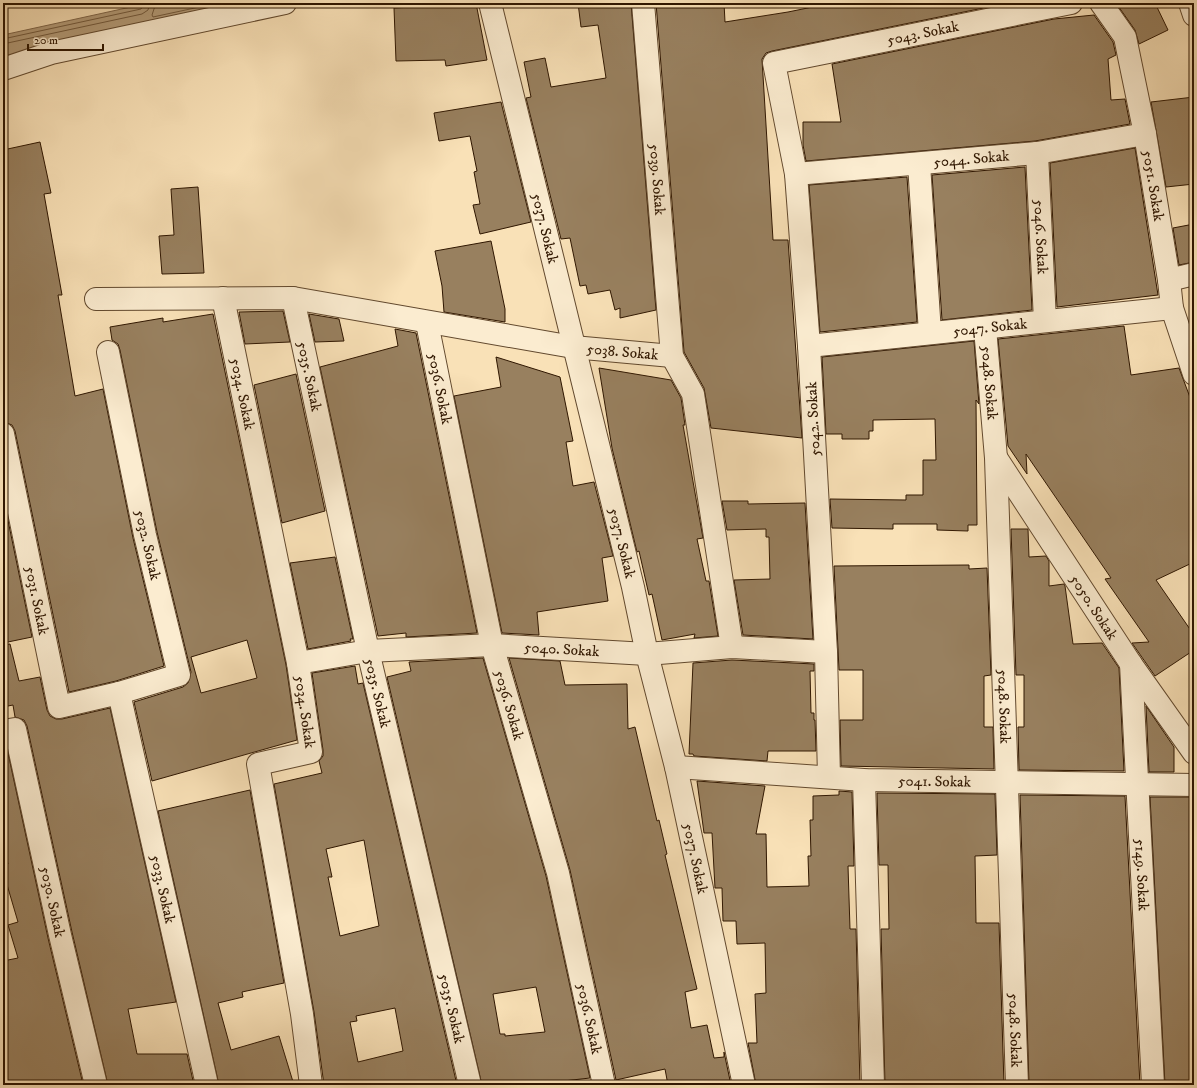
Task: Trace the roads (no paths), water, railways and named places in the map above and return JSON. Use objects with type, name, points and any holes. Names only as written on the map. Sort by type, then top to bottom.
[{"type":"street","points":[[3,70],[51,53],[285,3]]},
{"type":"street","name":"5037. Sokak","points":[[490,3],[633,587],[647,654],[676,767],[744,1085]]},
{"type":"street","name":"5039. Sokak","points":[[643,3],[672,356]]},
{"type":"street","name":"5043. Sokak","points":[[774,63],[1071,3]]},
{"type":"street","name":"5051. Sokak","points":[[1101,3],[1126,37],[1145,134],[1169,280],[1172,308],[1194,374]]},
{"type":"street","points":[[1190,3],[1194,15]]},
{"type":"street","name":"5042. Sokak","points":[[774,63],[796,174],[809,346],[826,652],[829,777]]},
{"type":"street","name":"5044. Sokak","points":[[796,174],[1037,154],[1145,134]]},
{"type":"street","name":"5046. Sokak","points":[[1037,154],[1045,321]]},
{"type":"street","points":[[919,164],[930,333]]},
{"type":"street","points":[[1169,280],[1194,274]]},
{"type":"street","name":"5034. Sokak","points":[[223,298],[298,663],[311,752],[258,764],[302,1014],[311,1085]]},
{"type":"street","name":"5038. Sokak","points":[[96,299],[293,298],[428,323],[573,347],[672,356]]},
{"type":"street","name":"5035. Sokak","points":[[293,298],[368,651],[470,1085]]},
{"type":"street","name":"5047. Sokak","points":[[809,346],[1172,308]]},
{"type":"street","name":"5036. Sokak","points":[[428,323],[492,645],[558,873],[604,1085]]},
{"type":"street","name":"5048. Sokak","points":[[985,328],[996,458],[1018,1085]]},
{"type":"street","name":"5032. Sokak","points":[[108,352],[145,535],[179,675],[119,693]]},
{"type":"street","points":[[672,356],[693,394],[732,647]]},
{"type":"street","name":"5031. Sokak","points":[[3,434],[59,707],[119,693]]},
{"type":"street","name":"5050. Sokak","points":[[996,458],[1131,664],[1194,753]]},
{"type":"street","name":"5040. Sokak","points":[[298,663],[368,651],[492,645],[647,654],[732,647],[826,652]]},
{"type":"street","name":"5149. Sokak","points":[[1131,664],[1153,1085]]},
{"type":"street","name":"5033. Sokak","points":[[119,693],[207,1085]]},
{"type":"street","name":"5030. Sokak","points":[[3,731],[15,729],[60,936],[96,1085]]},
{"type":"street","name":"5041. Sokak","points":[[676,767],[864,780],[1194,786]]},
{"type":"street","points":[[864,780],[873,1085]]},
{"type":"water","points":[[149,3],[286,3],[3,67],[3,35]]}]
